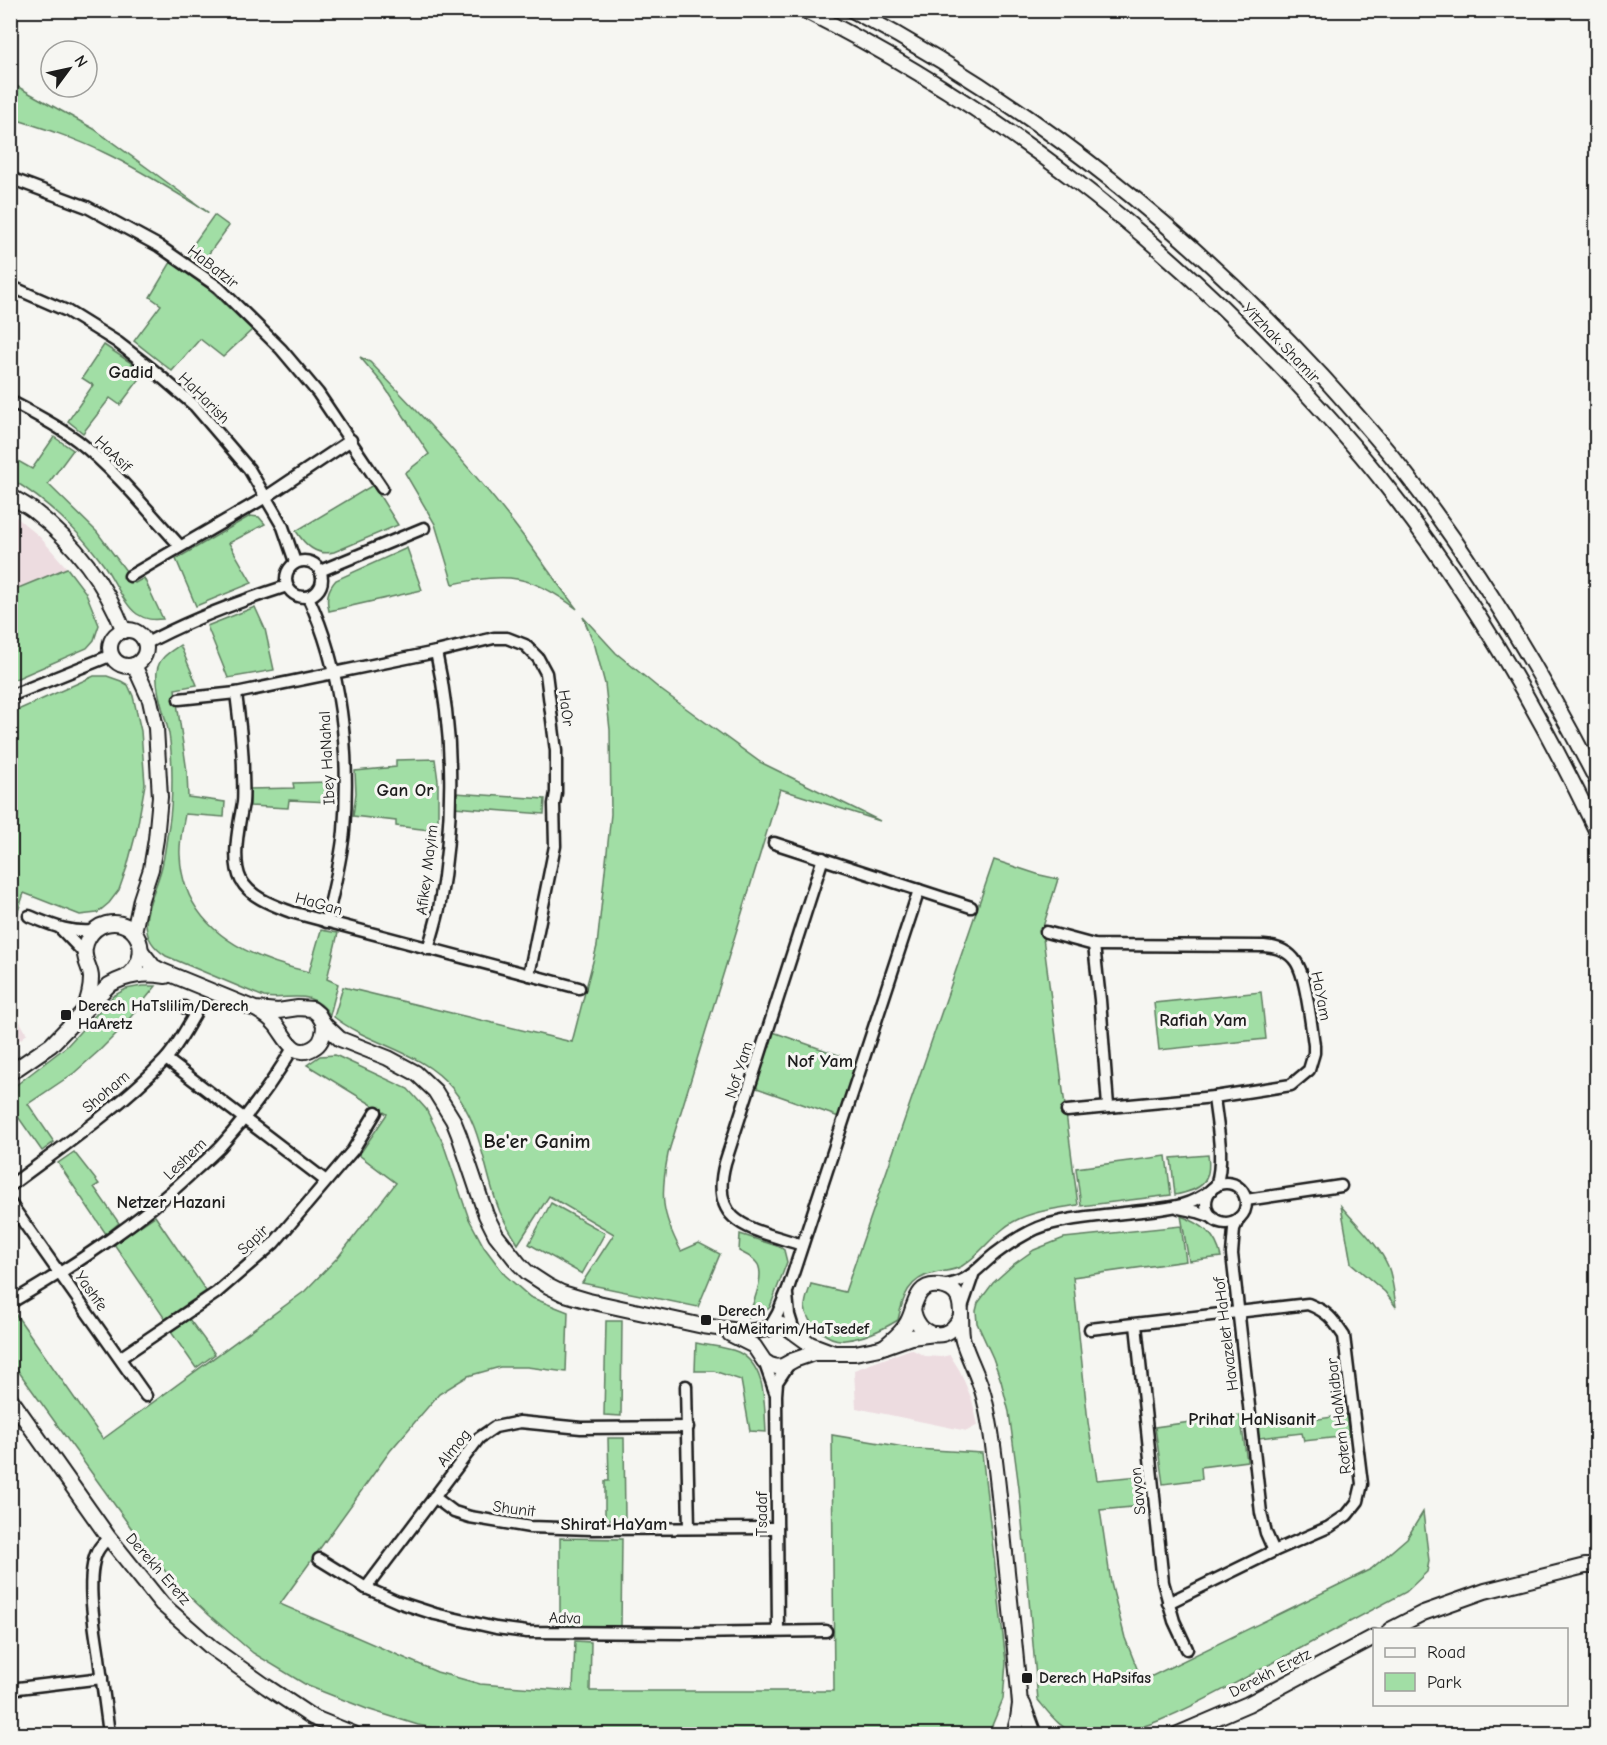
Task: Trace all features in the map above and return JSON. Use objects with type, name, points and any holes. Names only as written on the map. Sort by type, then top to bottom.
[{"type":"main road","name":"Yitzhak Shamir","points":[[804,10],[890,57],[972,107],[1035,150],[1148,238],[1266,349],[1333,422],[1387,487],[1442,562],[1516,678],[1596,830]]},
{"type":"main road","name":"Yitzhak Shamir","points":[[852,10],[984,88],[1119,185],[1230,282],[1282,333],[1350,407],[1405,473],[1460,549],[1526,651],[1596,779]]},
{"type":"main road","points":[[10,496],[32,510],[82,556],[117,613],[124,631]]},
{"type":"main road","points":[[124,631],[136,632],[145,644],[143,658],[134,665],[120,664],[110,649],[113,639],[124,631]]},
{"type":"main road","points":[[134,665],[150,700],[154,718],[160,797],[153,859],[134,932]]},
{"type":"main road","points":[[118,924],[141,899]]},
{"type":"main road","points":[[84,1012],[91,977],[84,953],[88,938],[93,931],[109,923],[126,926],[134,932],[142,952],[137,967],[122,979],[102,978],[89,967]]},
{"type":"main road","points":[[142,952],[153,966],[255,1009],[275,1024],[293,1048],[301,1050],[328,1044],[349,1043]]},
{"type":"main road","points":[[10,1073],[51,1045],[110,985],[140,974],[177,977]]},
{"type":"main road","points":[[255,1009],[278,1011],[305,1007],[312,1009],[331,1032],[349,1043],[416,1073],[435,1091],[447,1110],[459,1135],[490,1225],[503,1246],[528,1273],[548,1286],[576,1297],[711,1328],[747,1332],[782,1325],[810,1344],[834,1353]]},
{"type":"main road","points":[[282,1034],[282,1023],[285,1016],[298,1008]]},
{"type":"main road","points":[[314,1047],[319,1043],[323,1034],[324,1024]]},
{"type":"main road","points":[[885,1346],[901,1333],[919,1294],[925,1289],[941,1286],[954,1292],[959,1298],[962,1312],[960,1330],[983,1395],[994,1452],[1020,1704],[1014,1734]]},
{"type":"main road","points":[[913,1308],[918,1325],[927,1332],[937,1334],[957,1345],[974,1369]]},
{"type":"main road","points":[[711,1328],[746,1342],[770,1365],[777,1367],[814,1353],[855,1353],[919,1335],[949,1332],[956,1326],[962,1312]]},
{"type":"main road","points":[[761,1356],[758,1341],[768,1328]]},
{"type":"main road","points":[[791,1362],[799,1349],[794,1333]]},
{"type":"main road","name":"Derekh Eretz","points":[[10,1398],[109,1538],[162,1604],[212,1648],[267,1688],[312,1717],[354,1734]]},
{"type":"main road","points":[[1392,1628],[1423,1613],[1485,1591],[1585,1566],[1596,1566]]},
{"type":"main road","name":"Derekh Eretz","points":[[1178,1734],[1248,1704],[1373,1638]]},
{"type":"main road","points":[[1018,1691],[1034,1734]]},
{"type":"street","name":"HaBatzir","points":[[10,178],[87,207],[159,246],[218,287],[282,349],[318,393],[382,488]]},
{"type":"street","name":"HaHarish","points":[[10,286],[67,311],[117,342],[203,415],[249,469],[283,526],[295,562]]},
{"type":"street","name":"HaAsif","points":[[10,401],[78,442],[105,466],[180,546]]},
{"type":"street","points":[[130,576],[266,497],[351,440]]},
{"type":"street","points":[[320,571],[424,528]]},
{"type":"street","points":[[307,560],[317,566],[320,571],[322,581],[313,595],[298,596],[293,594],[287,586],[285,575],[295,562],[307,560]]},
{"type":"street","points":[[145,644],[181,625],[254,596],[287,586]]},
{"type":"street","name":"Ibey HaNahal","points":[[308,597],[320,621],[334,673],[342,722],[346,775],[344,833],[326,922]]},
{"type":"street","name":"HaOr","points":[[334,673],[494,638],[507,638],[525,645],[538,658],[546,674],[556,752],[555,846],[529,975]]},
{"type":"street","name":"Afikey Mayim","points":[[428,949],[439,910],[450,798],[447,707],[436,652]]},
{"type":"street","points":[[10,696],[112,655]]},
{"type":"street","points":[[179,699],[236,693],[334,673]]},
{"type":"street","name":"HaGan","points":[[236,693],[243,768],[243,802],[239,814],[236,858],[241,880],[252,892],[265,902],[291,912],[579,988]]},
{"type":"street","points":[[774,843],[971,907]]},
{"type":"street","name":"Nof Yam","points":[[802,1245],[740,1224],[725,1207],[720,1187],[725,1163],[823,858]]},
{"type":"street","points":[[768,1328],[788,1289],[918,890]]},
{"type":"street","points":[[29,916],[61,929],[78,932],[93,931]]},
{"type":"street","points":[[61,929],[84,953]]},
{"type":"street","name":"HaYam","points":[[1046,932],[1094,945],[1274,947],[1290,954],[1304,975],[1313,1035],[1314,1053],[1309,1070],[1291,1085],[1214,1097],[1068,1111]]},
{"type":"street","points":[[1094,945],[1108,1106]]},
{"type":"street","name":"Shoham","points":[[10,1186],[106,1112],[166,1059],[195,1014],[184,1006]]},
{"type":"street","name":"Leshem","points":[[10,1303],[60,1274],[133,1224],[173,1192],[219,1148],[244,1118],[293,1048]]},
{"type":"street","points":[[166,1059],[326,1181]]},
{"type":"street","points":[[1214,1097],[1220,1160],[1219,1174],[1208,1196],[1207,1208],[1215,1219]]},
{"type":"street","name":"Sapir","points":[[120,1358],[216,1293],[274,1243],[352,1150],[376,1112]]},
{"type":"street","points":[[941,1286],[954,1284],[974,1275],[995,1254],[1020,1236],[1045,1225],[1176,1208],[1192,1210],[1228,1222],[1239,1218],[1245,1209],[1246,1200],[1243,1192],[1227,1175],[1220,1160]]},
{"type":"street","points":[[1176,1208],[1201,1198],[1222,1183],[1234,1185]]},
{"type":"street","points":[[1246,1200],[1341,1186]]},
{"type":"street","name":"Yashfe","points":[[10,1203],[146,1396]]},
{"type":"street","name":"Havazelet HaHof","points":[[1232,1254],[1234,1229],[1239,1218]]},
{"type":"street","name":"Havazelet HaHof","points":[[1215,1219],[1226,1236],[1232,1254],[1261,1513],[1274,1551]]},
{"type":"street","points":[[962,1312],[974,1275]]},
{"type":"street","points":[[788,1289],[787,1306],[794,1333]]},
{"type":"street","name":"Rotem HaMidbar","points":[[1168,1603],[1329,1527],[1347,1515],[1358,1501],[1362,1484],[1344,1336],[1323,1310],[1308,1304],[1239,1311]]},
{"type":"street","points":[[1090,1329],[1239,1311]]},
{"type":"street","name":"Savyon","points":[[1136,1325],[1162,1582],[1174,1621],[1187,1649]]},
{"type":"street","name":"Tsadaf","points":[[761,1356],[776,1395]]},
{"type":"street","name":"Tsadaf","points":[[778,1631],[776,1395],[777,1382],[791,1362]]},
{"type":"street","points":[[686,1386],[689,1528]]},
{"type":"street","name":"Almog","points":[[366,1588],[479,1438],[495,1427],[520,1422],[581,1428],[688,1427]]},
{"type":"street","name":"Shunit","points":[[434,1497],[454,1512],[470,1517],[530,1527],[777,1528]]},
{"type":"street","points":[[109,1538],[96,1553],[93,1615],[110,1734]]},
{"type":"street","name":"Adva","points":[[319,1560],[366,1588],[398,1602],[435,1614],[496,1628],[527,1632],[826,1631]]},
{"type":"street","points":[[10,1689],[102,1678]]},
{"type":"shaded area","points":[[10,512],[39,536],[67,568],[11,591]]},
{"type":"shaded area","points":[[10,932],[16,935],[12,1008],[27,1034],[11,1047]]},
{"type":"shaded area","points":[[911,1349],[925,1356],[950,1355],[960,1371],[972,1400],[978,1425],[967,1431],[856,1408],[854,1370]]},
{"type":"green space","points":[[11,83],[94,129],[209,213],[105,153],[71,138],[11,118]]},
{"type":"green space","points":[[214,215],[229,226],[202,263],[187,253]]},
{"type":"green space","points":[[171,262],[206,286],[252,330],[223,357],[200,339],[172,371],[134,341],[161,305],[150,297]]},
{"type":"green space","points":[[104,345],[145,372],[120,405],[110,398],[83,433],[68,421],[93,385],[82,378]]},
{"type":"green space","points":[[360,357],[370,362],[425,419],[495,499],[577,609],[546,589],[518,579],[489,578],[453,584],[435,524],[405,473],[429,454],[382,383]]},
{"type":"green space","points":[[54,437],[73,450],[48,484],[97,532],[135,583],[144,578],[163,619],[147,618],[132,610],[103,564],[83,540],[49,506],[11,479],[11,457],[32,469]]},
{"type":"green space","points":[[373,485],[398,525],[328,553],[316,551],[303,541],[296,531]]},
{"type":"green space","points":[[250,516],[259,517],[265,524],[229,543],[252,583],[196,606],[176,559]]},
{"type":"green space","points":[[407,548],[422,590],[329,611],[328,595],[336,580]]},
{"type":"green space","points":[[67,568],[86,593],[99,625],[94,640],[87,648],[11,681],[11,591]]},
{"type":"green space","points":[[255,607],[265,629],[274,670],[228,678],[207,626]]},
{"type":"green space","points":[[583,617],[616,653],[661,690],[760,762],[880,821],[780,789],[665,1169],[663,1193],[666,1215],[681,1251],[699,1243],[720,1254],[698,1307],[582,1283],[614,1234],[549,1196],[518,1244],[500,1212],[470,1118],[452,1088],[426,1065],[348,1027],[334,1017],[343,987],[572,1042],[597,946],[611,814],[610,730],[605,684],[595,646]]},
{"type":"green space","points":[[180,645],[197,685],[175,689],[187,772],[188,797],[225,802],[224,817],[185,814],[180,855],[184,880],[193,902],[222,936],[241,948],[285,966],[309,972],[321,930],[338,933],[327,979],[338,984],[330,1015],[323,1006],[308,998],[264,997],[166,956],[155,947],[149,937],[146,927],[147,916],[164,859],[172,792],[170,744],[159,694],[157,671],[163,658]]},
{"type":"green space","points":[[94,676],[107,676],[128,685],[133,696],[141,731],[145,784],[127,867],[119,890],[97,913],[80,915],[24,893],[11,933],[11,713]]},
{"type":"green space","points":[[435,759],[438,781],[438,831],[396,826],[396,821],[353,816],[356,793],[355,771],[396,767],[396,760]]},
{"type":"green space","points":[[329,782],[329,802],[289,800],[288,808],[250,806],[250,789],[294,788],[293,783]]},
{"type":"green space","points":[[455,793],[545,799],[544,814],[454,807]]},
{"type":"green space","points":[[994,860],[1058,879],[1042,930],[1078,1205],[1039,1212],[1011,1223],[962,1266],[926,1276],[913,1284],[905,1296],[898,1320],[859,1337],[845,1340],[832,1338],[819,1331],[809,1320],[805,1307],[806,1298],[811,1284],[845,1292]]},
{"type":"green space","points":[[156,986],[120,1030],[74,1073],[28,1104],[54,1142],[42,1151],[14,1111],[11,1113],[11,1089],[67,1046],[113,996],[126,989]]},
{"type":"green space","points":[[1261,992],[1266,1039],[1159,1050],[1154,1003]]},
{"type":"green space","points":[[773,1032],[858,1062],[839,1117],[754,1087]]},
{"type":"green space","points":[[335,1055],[408,1089],[426,1109],[443,1143],[469,1219],[484,1247],[505,1275],[530,1297],[568,1312],[566,1372],[527,1367],[500,1367],[468,1376],[439,1394],[390,1451],[280,1604],[437,1672],[480,1684],[573,1691],[575,1641],[591,1642],[590,1691],[834,1691],[832,1435],[916,1449],[982,1453],[1006,1662],[1003,1699],[991,1728],[984,1734],[465,1734],[418,1725],[367,1709],[308,1686],[253,1653],[173,1581],[132,1529],[11,1361],[10,1306],[103,1439],[305,1291],[339,1256],[396,1183],[359,1155],[387,1114],[307,1065],[320,1056]]},
{"type":"green space","points":[[74,1152],[99,1184],[94,1187],[119,1223],[106,1234],[58,1163]]},
{"type":"green space","points":[[1208,1155],[1208,1172],[1203,1184],[1192,1191],[1175,1195],[1171,1158]]},
{"type":"green space","points":[[1166,1156],[1171,1195],[1081,1206],[1076,1168]]},
{"type":"green space","points":[[551,1203],[605,1233],[582,1274],[529,1244]]},
{"type":"green space","points":[[1341,1206],[1384,1258],[1391,1276],[1396,1307],[1385,1292],[1351,1263]]},
{"type":"green space","points":[[155,1216],[206,1291],[165,1319],[114,1244]]},
{"type":"green space","points":[[1181,1216],[1212,1236],[1221,1257],[1189,1261]]},
{"type":"green space","points":[[1181,1226],[1186,1261],[1073,1277],[1088,1422],[1097,1480],[1140,1476],[1143,1506],[1100,1510],[1111,1583],[1125,1638],[1142,1681],[1371,1569],[1407,1538],[1423,1512],[1429,1561],[1427,1572],[1406,1592],[1177,1713],[1127,1731],[1102,1735],[1080,1734],[1061,1725],[1038,1700],[1019,1488],[1009,1412],[993,1358],[977,1323],[976,1311],[978,1303],[993,1283],[1034,1250],[1064,1238]]},
{"type":"green space","points":[[740,1234],[780,1247],[784,1250],[787,1262],[770,1307],[756,1317],[748,1318],[758,1289],[759,1267],[756,1262],[739,1251]]},
{"type":"green space","points":[[189,1319],[215,1354],[196,1368],[171,1332]]},
{"type":"green space","points":[[606,1321],[622,1321],[621,1416],[604,1415]]},
{"type":"green space","points":[[696,1343],[738,1352],[754,1366],[764,1398],[766,1432],[750,1431],[741,1380],[714,1371],[695,1371]]},
{"type":"green space","points":[[1304,1413],[1305,1421],[1346,1415],[1349,1436],[1304,1441],[1302,1433],[1259,1438],[1256,1419]]},
{"type":"green space","points":[[1240,1415],[1247,1461],[1201,1467],[1202,1479],[1163,1484],[1155,1427]]},
{"type":"green space","points":[[608,1438],[624,1438],[625,1519],[605,1519],[605,1481],[609,1481]]},
{"type":"green space","points":[[560,1538],[622,1539],[621,1628],[560,1627]]},
{"type":"place","name":"Derech HaTslilim/Derech HaAretz","points":[[66,1015]]},
{"type":"place","name":"Derech HaMeitarim/HaTsedef","points":[[706,1320]]},
{"type":"place","name":"Derech HaPsifas","points":[[1027,1678]]},
{"type":"district","name":"Gadid","points":[[131,372]]},
{"type":"district","name":"Gan Or","points":[[405,790]]},
{"type":"district","name":"Rafiah Yam","points":[[1203,1020]]},
{"type":"district","name":"Nof Yam","points":[[820,1061]]},
{"type":"district","name":"Be'er Ganim","points":[[537,1141]]},
{"type":"district","name":"Netzer Hazani","points":[[171,1202]]},
{"type":"district","name":"Prihat HaNisanit","points":[[1252,1419]]},
{"type":"district","name":"Shirat HaYam","points":[[614,1524]]}]
